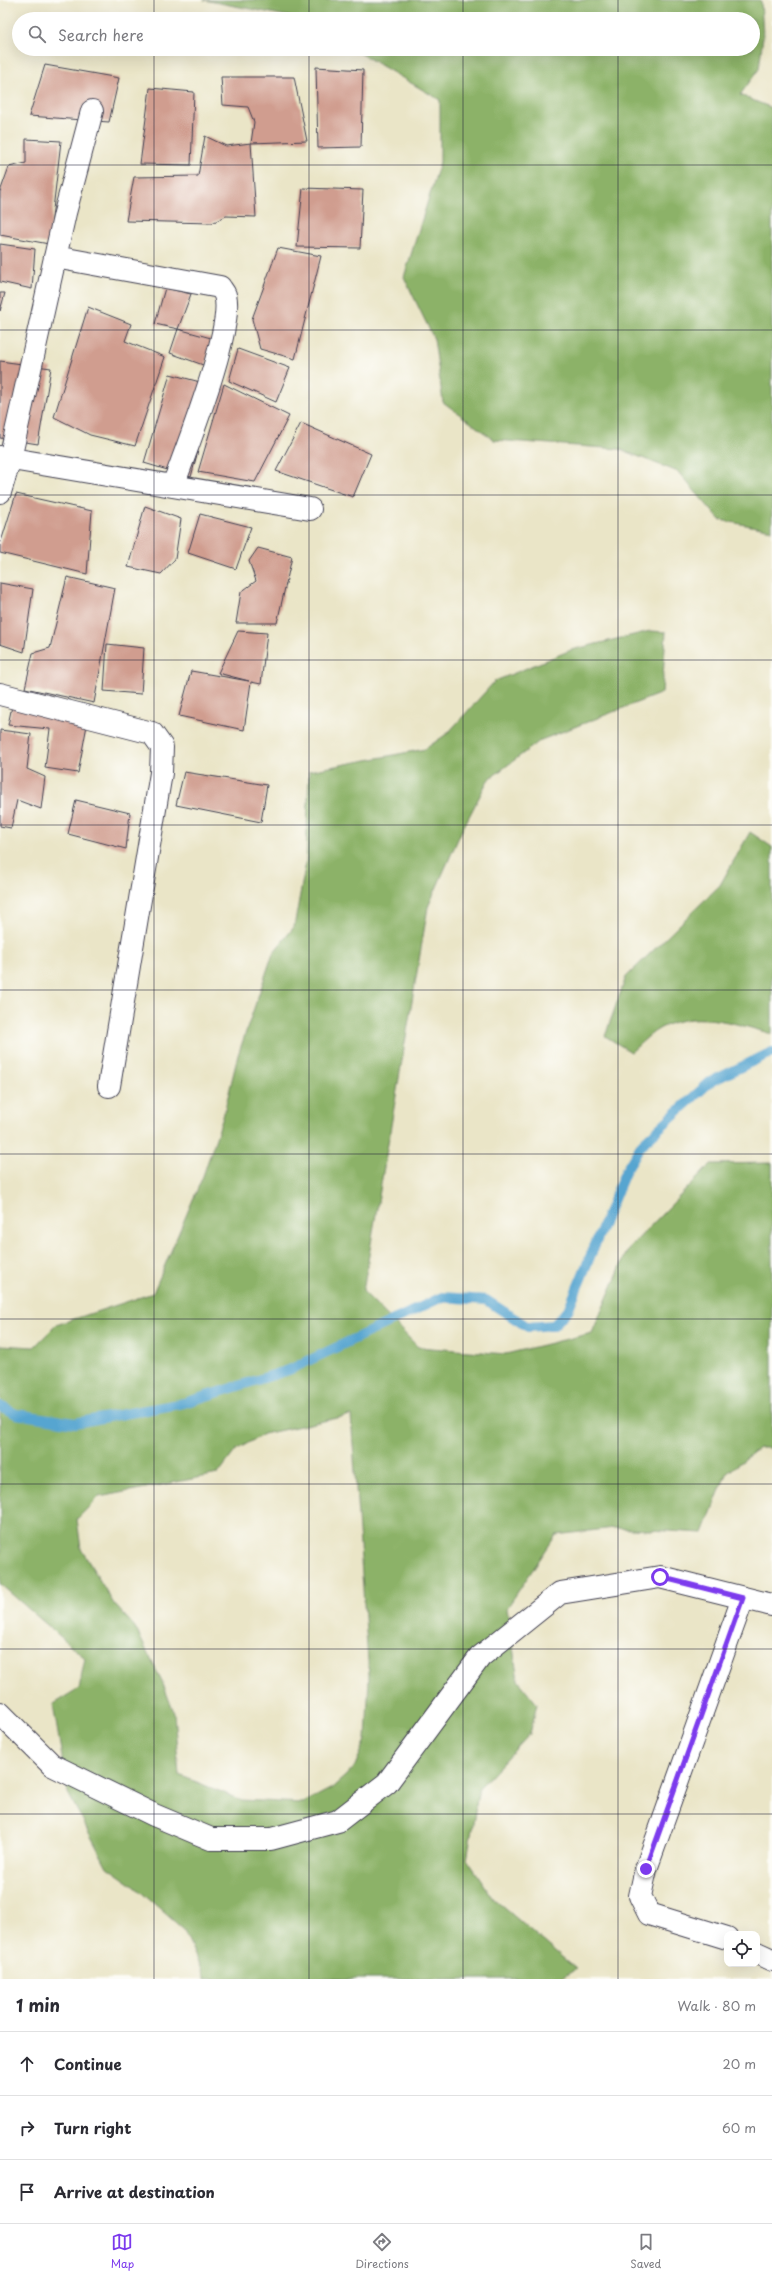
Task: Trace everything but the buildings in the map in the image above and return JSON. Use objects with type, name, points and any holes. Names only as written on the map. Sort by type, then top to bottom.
[{"type":"street","points":[[0,492],[5,458],[92,111]]},
{"type":"street","points":[[55,257],[220,287],[224,294],[225,317],[215,363],[174,486]]},
{"type":"street","points":[[5,458],[310,509]]},
{"type":"street","points":[[0,694],[152,733],[162,747],[161,773],[109,1086]]},
{"type":"street","points":[[0,1713],[52,1765],[154,1815],[211,1839],[271,1839],[338,1821],[387,1783],[480,1656],[560,1593],[660,1577],[772,1606]]},
{"type":"street","points":[[724,1937],[649,1914],[640,1896],[646,1869],[743,1598]]},
{"type":"street","points":[[760,1954],[772,1960]]},
{"type":"green space","points":[[204,0],[761,0],[763,36],[759,69],[740,95],[772,108],[772,530],[720,520],[678,472],[619,449],[494,440],[443,402],[434,339],[404,277],[440,162],[440,100],[365,56],[760,56],[760,12],[266,12]]},
{"type":"green space","points":[[650,631],[666,632],[662,693],[541,740],[488,780],[461,832],[428,907],[363,1291],[418,1347],[506,1354],[592,1333],[628,1249],[711,1164],[772,1163],[772,1448],[759,1448],[726,1474],[703,1533],[614,1528],[556,1535],[507,1608],[518,1680],[537,1704],[530,1734],[479,1788],[467,1859],[494,1899],[576,1969],[560,1979],[205,1979],[184,1930],[134,1886],[107,1867],[68,1793],[53,1704],[79,1688],[85,1658],[0,1584],[0,1345],[34,1347],[56,1325],[153,1293],[203,1176],[223,1117],[238,1055],[273,953],[294,927],[306,862],[309,771],[425,749],[448,733],[495,681],[571,650]],"holes":[[[351,1415],[369,1676],[366,1740],[354,1768],[332,1788],[303,1803],[242,1800],[179,1775],[174,1713],[163,1684],[135,1627],[114,1604],[81,1549],[77,1519],[99,1497],[218,1474],[236,1450],[264,1434]]]},
{"type":"green space","points":[[750,832],[772,847],[772,1034],[727,1022],[697,1019],[683,1020],[668,1024],[654,1032],[631,1052],[605,1036],[626,977],[720,885]]},
{"type":"waterway","points":[[0,1406],[16,1414],[75,1423],[184,1403],[289,1370],[442,1297],[486,1300],[528,1327],[554,1325],[568,1310],[626,1170],[642,1144],[710,1082],[772,1052]]},
{"type":"route","points":[[646,1869],[743,1598],[660,1577]]}]
